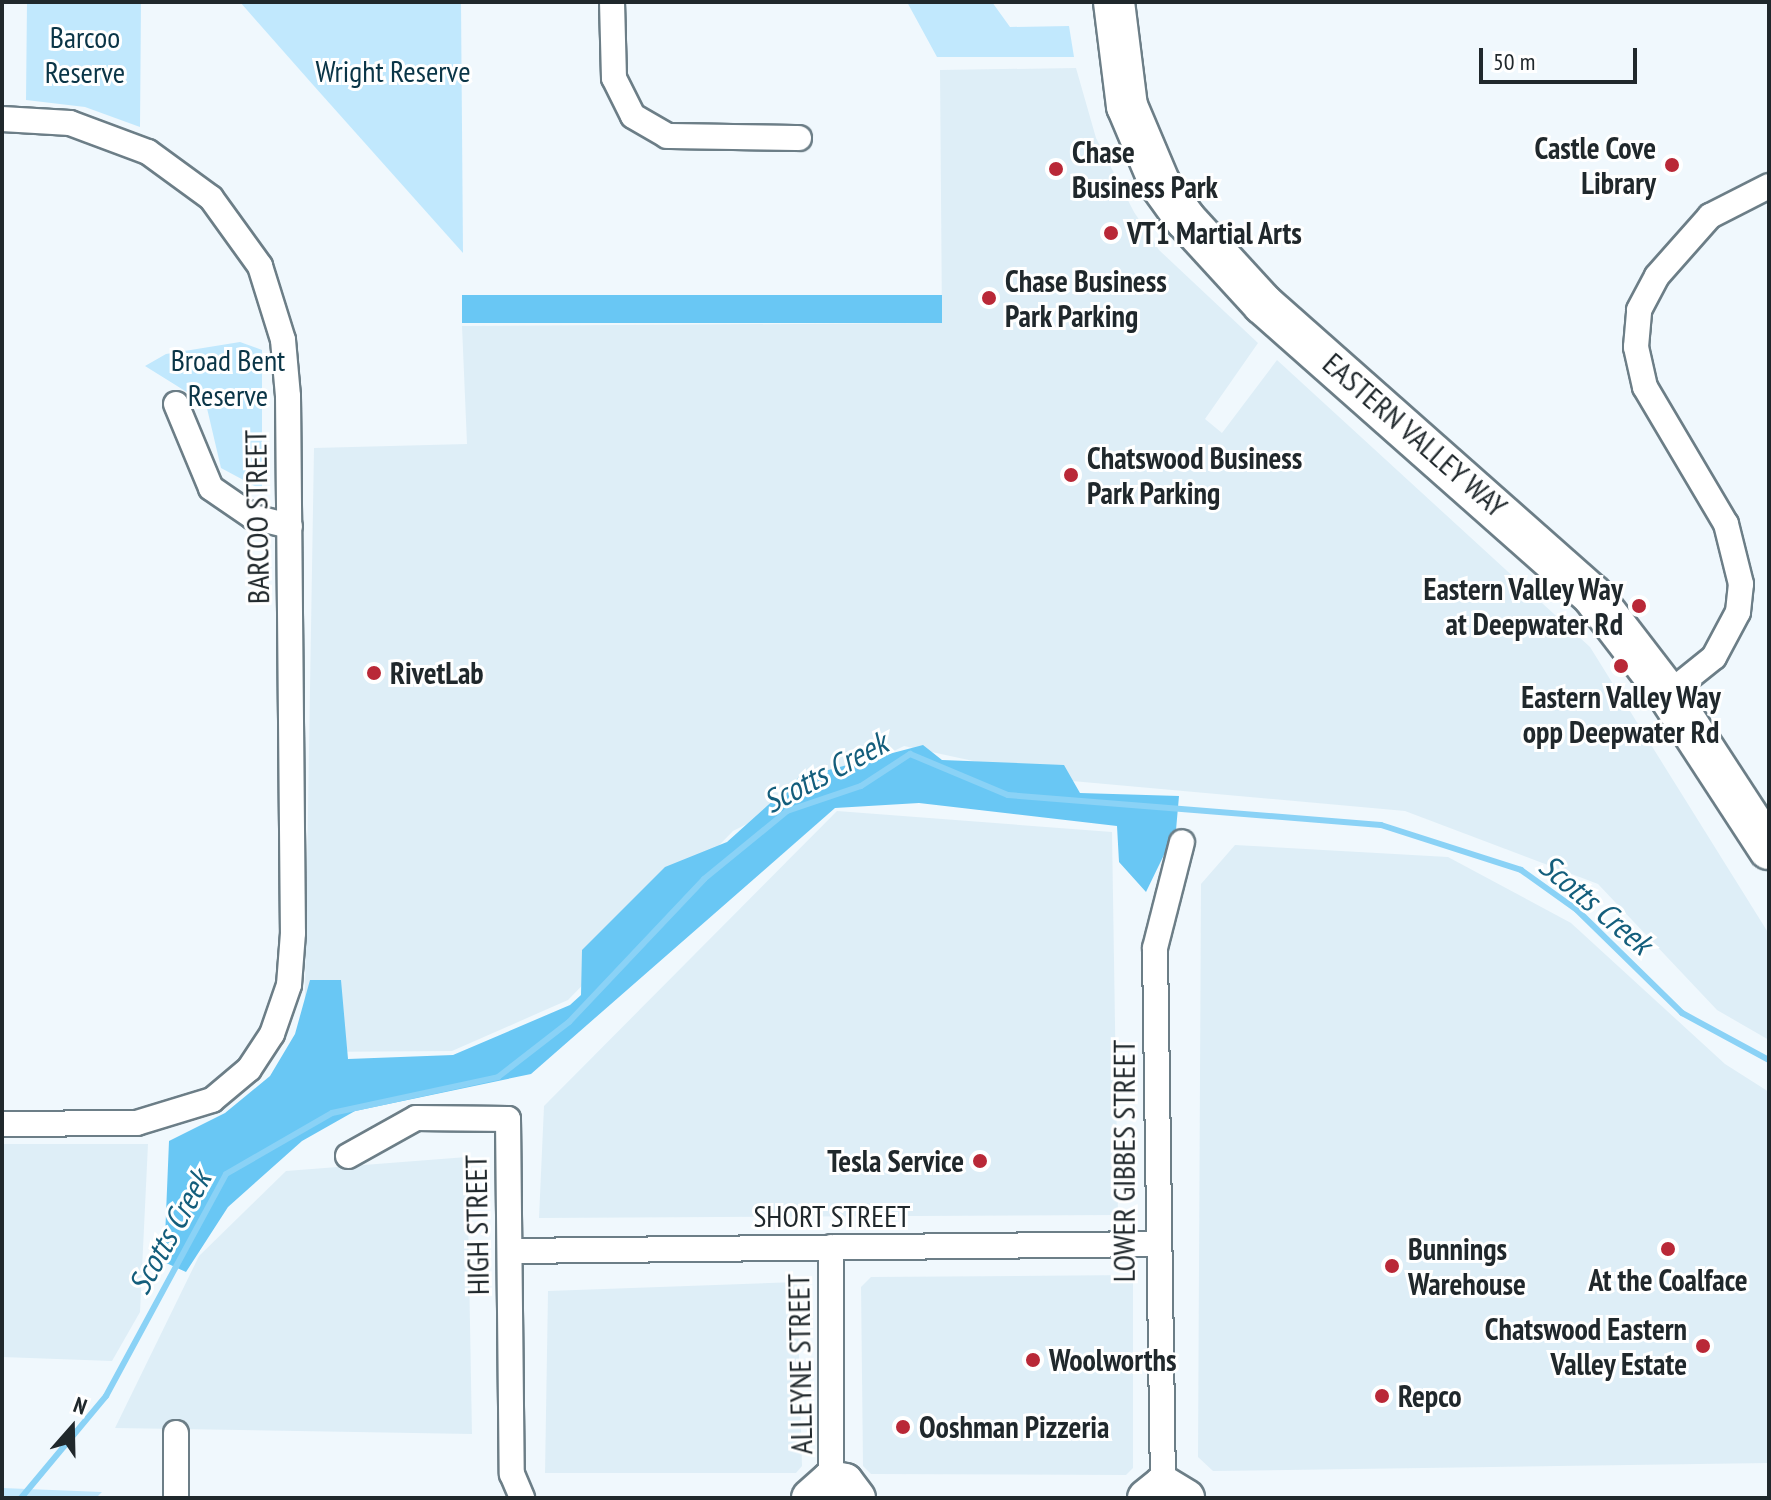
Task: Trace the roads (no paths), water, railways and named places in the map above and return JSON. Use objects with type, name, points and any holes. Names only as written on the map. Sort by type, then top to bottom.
[{"type":"main road","name":"EASTERN VALLEY WAY","points":[[1114,2],[1127,106],[1160,184],[1186,220],[1263,304],[1561,564],[1668,694],[1769,849]]},
{"type":"street","points":[[612,2],[614,78],[633,116],[667,136],[799,138]]},
{"type":"street","name":"BARCOO STREET","points":[[2,119],[107,132],[176,170],[239,231],[260,266],[283,340],[290,526],[293,960],[272,1034],[233,1085],[188,1111],[137,1123],[2,1124]]},
{"type":"street","points":[[1668,694],[1714,657],[1738,612],[1741,584],[1732,540],[1711,495],[1645,387],[1636,347],[1639,310],[1657,276],[1710,216],[1769,186]]},
{"type":"street","points":[[176,404],[211,488],[253,517],[290,526]]},
{"type":"street","name":"LOWER GIBBES STREET","points":[[1165,1493],[1155,1244],[1155,948],[1182,842]]},
{"type":"street","name":"HIGH STREET","points":[[348,1156],[416,1118],[508,1119],[512,1474],[522,1498]]},
{"type":"street","name":"SHORT STREET","points":[[510,1251],[1155,1244]]},
{"type":"street","name":"ALLEYNE STREET","points":[[831,1247],[833,1492]]},
{"type":"street","points":[[176,1433],[176,1498]]},
{"type":"waterway","name":"Scotts Creek","points":[[21,1498],[106,1396],[226,1174],[332,1113],[498,1077],[569,1022],[704,879],[787,811],[861,786],[910,754],[1008,795],[1381,825],[1521,870],[1577,910],[1682,1013],[1769,1060]]},
{"type":"place","name":"Castle Cove Library","points":[[1672,165]]},
{"type":"place","name":"Chase Business Park","points":[[1056,169]]},
{"type":"place","name":"VT1 Martial Arts","points":[[1111,233]]},
{"type":"place","name":"Chase Business Park Parking","points":[[989,298]]},
{"type":"place","name":"Chatswood Business Park Parking","points":[[1071,475]]},
{"type":"place","name":"Eastern Valley Way at Deepwater Rd","points":[[1639,606]]},
{"type":"place","name":"Eastern Valley Way opp Deepwater Rd","points":[[1621,666]]},
{"type":"place","name":"RivetLab","points":[[374,673]]},
{"type":"place","name":"Tesla Service","points":[[980,1161]]},
{"type":"place","name":"At the Coalface","points":[[1668,1249]]},
{"type":"place","name":"Bunnings Warehouse","points":[[1392,1266]]},
{"type":"place","name":"Chatswood Eastern Valley Estate","points":[[1703,1346]]},
{"type":"place","name":"Woolworths","points":[[1033,1360]]},
{"type":"place","name":"Repco","points":[[1382,1396]]},
{"type":"place","name":"Ooshman Pizzeria","points":[[903,1427]]},
{"type":"park label","name":"Barcoo Reserve","points":[[85,54]]},
{"type":"park label","name":"Wright Reserve","points":[[393,71]]},
{"type":"park label","name":"Broad Bent Reserve","points":[[228,377]]}]
